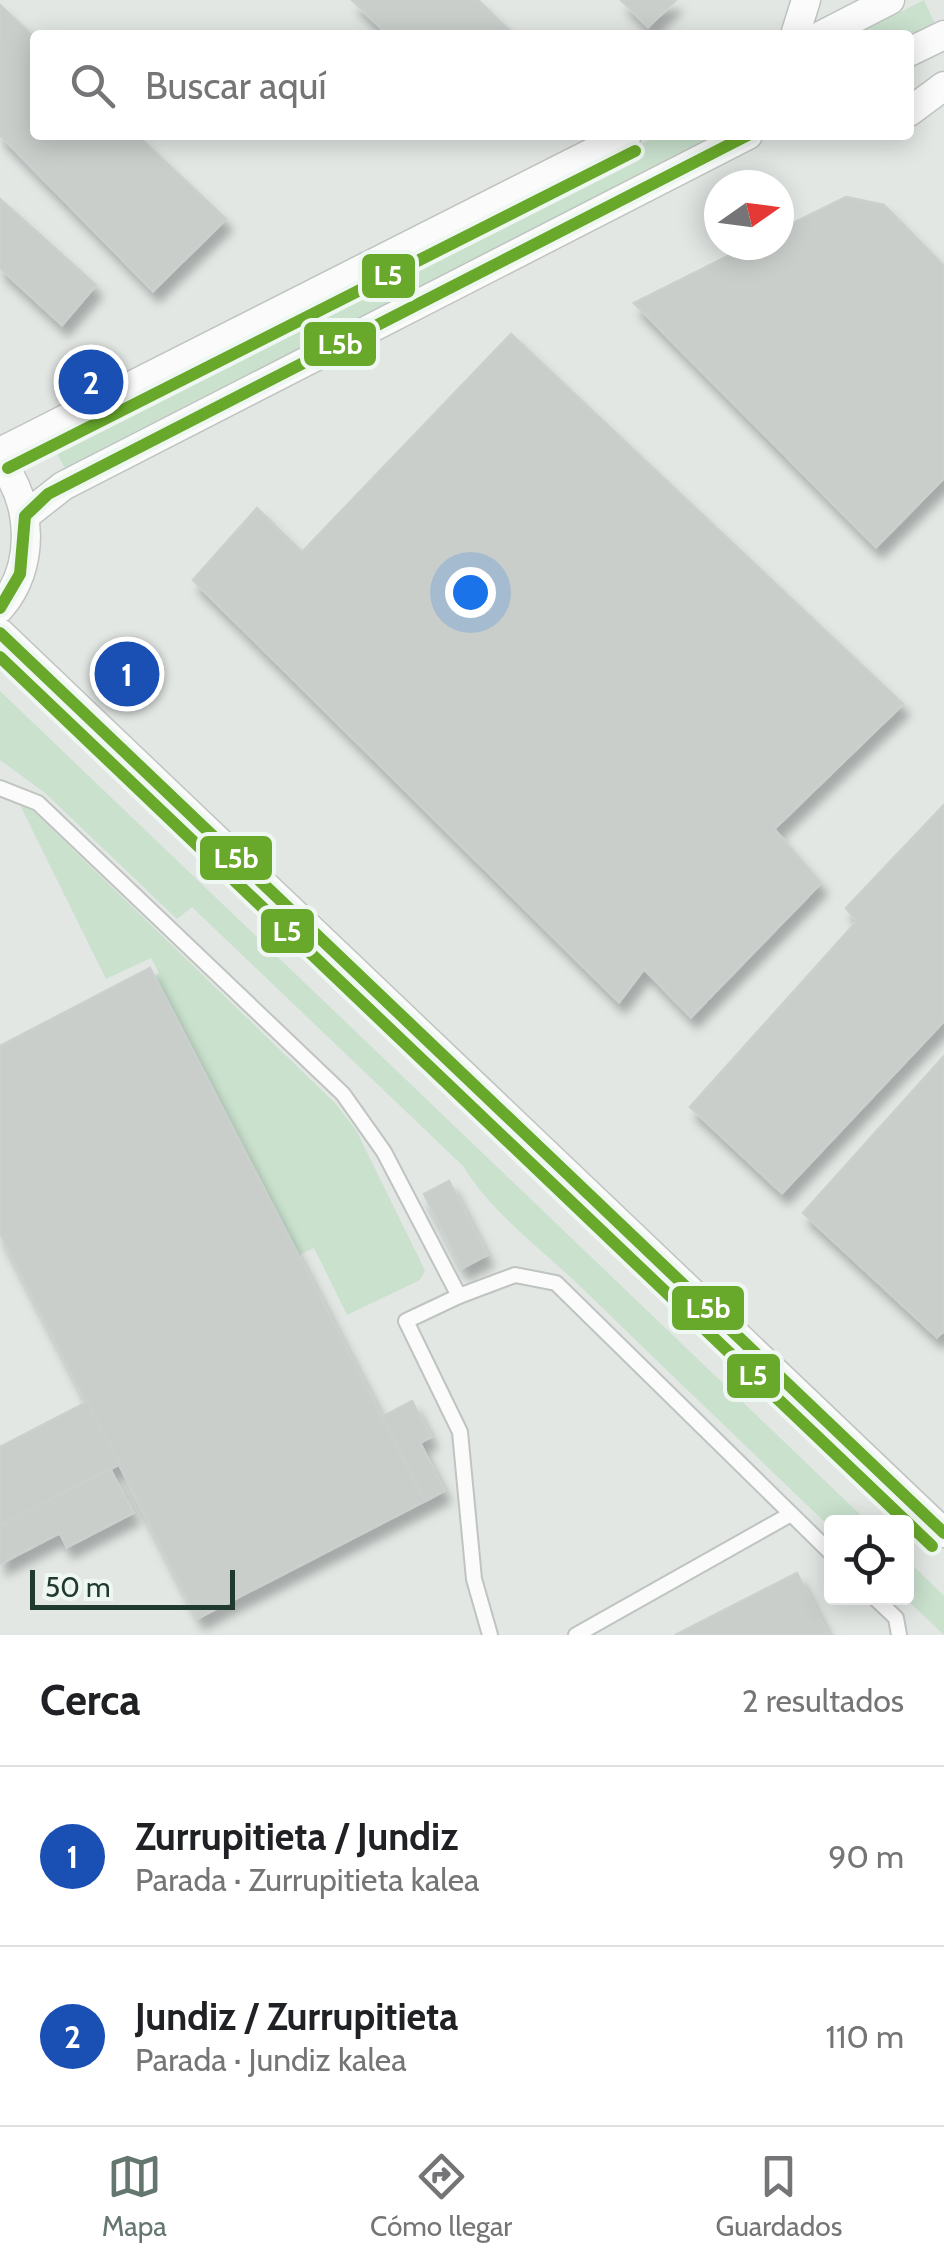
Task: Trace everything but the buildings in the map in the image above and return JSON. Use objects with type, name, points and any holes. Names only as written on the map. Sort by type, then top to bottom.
[{"type":"street","points":[[796,30],[806,0]]},
{"type":"street","points":[[832,30],[890,0]]},
{"type":"street","points":[[914,49],[944,34]]},
{"type":"street","points":[[914,109],[942,91]]},
{"type":"street","points":[[0,452],[616,140]]},
{"type":"street","points":[[25,516],[63,486],[738,140]]},
{"type":"street","points":[[0,461],[14,483],[25,516],[20,574],[0,608]]},
{"type":"street","points":[[0,633],[944,1533]]},
{"type":"lane","points":[[0,788],[38,803],[343,1094],[384,1152],[458,1296]]},
{"type":"lane","points":[[490,1635],[474,1579],[460,1432],[406,1321],[515,1275],[556,1282],[824,1546]]},
{"type":"lane","points":[[576,1635],[791,1514]]},
{"type":"lane","points":[[882,1605],[896,1618],[899,1635]]},
{"type":"green space","points":[[924,0],[935,24],[914,34],[914,30],[865,30]]},
{"type":"green space","points":[[649,140],[710,140],[66,470],[52,445]]},
{"type":"green space","points":[[0,691],[861,1515],[824,1515],[824,1521],[504,1217],[463,1166],[192,907],[177,919],[45,793],[0,760]]},
{"type":"green space","points":[[19,803],[31,809],[335,1103],[356,1130],[418,1256],[425,1271],[420,1280],[347,1315],[314,1248],[299,1255],[155,976],[159,973],[151,958],[106,979]]},
{"type":"green space","points":[[914,1567],[944,1596],[944,1635],[912,1605]]},
{"type":"transit line","name":"L5b","points":[[0,608],[20,574],[25,516],[48,494],[738,140]]},
{"type":"transit line","name":"L5","points":[[8,468],[635,151]]},
{"type":"transit line","name":"L5b","points":[[0,633],[944,1533]]},
{"type":"transit line","name":"L5","points":[[0,657],[932,1546]]},
{"type":"place","name":"Jundiz / Zurrupitieta","points":[[91,382]]},
{"type":"place","name":"Zurrupitieta / Jundiz","points":[[127,674]]}]
